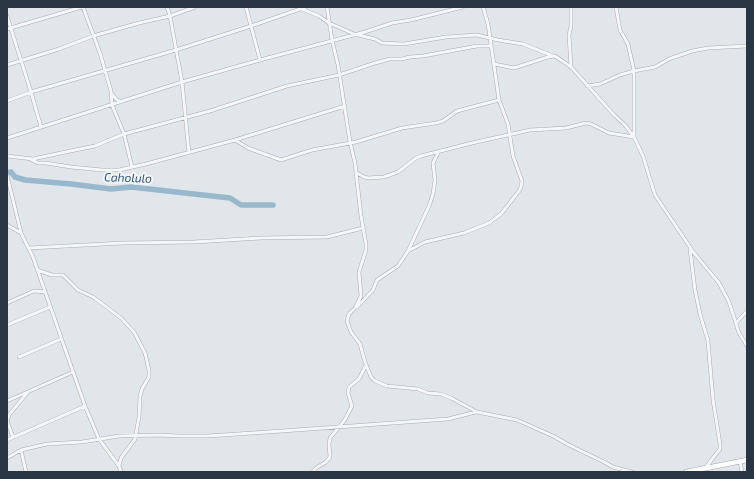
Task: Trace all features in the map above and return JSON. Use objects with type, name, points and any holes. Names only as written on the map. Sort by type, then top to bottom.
[{"type":"main road","points":[[686,472],[747,460]]},
{"type":"street","points":[[9,28],[82,7],[100,53],[111,91],[116,99],[121,102]]},
{"type":"street","points":[[167,7],[182,82],[189,153]]},
{"type":"street","points":[[7,65],[93,36],[170,16],[195,7]]},
{"type":"street","points":[[246,7],[260,60]]},
{"type":"street","points":[[7,101],[31,92],[176,50],[306,7]]},
{"type":"street","points":[[327,7],[350,142],[357,172],[366,250],[360,272],[361,296],[355,308]]},
{"type":"street","points":[[7,138],[182,82],[392,23],[411,20],[463,7]]},
{"type":"street","points":[[408,251],[425,242],[475,229],[488,224],[504,211],[519,191],[522,184],[521,178],[514,163],[510,134],[499,100],[490,37],[483,7]]},
{"type":"street","points":[[571,7],[571,26],[569,35],[571,67]]},
{"type":"street","points":[[616,7],[620,30],[628,44],[634,71],[634,137]]},
{"type":"street","points":[[302,9],[354,34],[391,44],[419,42],[462,35],[477,35],[523,44],[555,56],[571,67],[587,86],[625,125],[634,137],[643,156],[655,195],[690,247],[719,283],[729,302],[739,333],[747,346]]},
{"type":"street","points":[[7,16],[9,28],[21,61],[41,127]]},
{"type":"street","points":[[7,156],[30,159],[95,146],[124,134],[210,111],[287,86],[339,75],[384,61],[402,59],[410,56],[423,56],[477,46],[491,46]]},
{"type":"street","points":[[587,86],[600,84],[620,75],[634,71],[655,67],[675,57],[692,51],[708,48],[747,46]]},
{"type":"street","points":[[494,64],[514,68],[548,56],[555,56]]},
{"type":"street","points":[[111,91],[112,105],[124,134],[132,167]]},
{"type":"street","points":[[235,140],[248,148],[281,160],[312,150],[356,142],[402,128],[440,122],[457,111],[499,100]]},
{"type":"street","points":[[30,159],[38,163],[102,170],[116,170],[189,153],[345,106]]},
{"type":"street","points":[[357,172],[368,178],[384,177],[398,172],[416,158],[439,151],[530,130],[566,128],[586,123],[592,124],[609,133],[634,137]]},
{"type":"street","points":[[439,151],[433,163],[435,180],[433,194],[408,251],[398,266],[377,280],[373,290],[352,310],[348,317],[348,326],[360,344],[371,377],[375,381],[387,386],[418,389],[428,393],[441,394],[477,412],[509,417],[527,424],[613,467],[632,472]]},
{"type":"street","points":[[7,175],[21,233],[29,248],[85,406],[99,439],[119,466],[121,472]]},
{"type":"street","points":[[7,225],[21,233]]},
{"type":"street","points":[[29,248],[123,243],[327,237],[363,228]]},
{"type":"street","points":[[690,247],[695,290],[708,341],[713,400],[720,444],[720,448],[705,468]]},
{"type":"street","points":[[36,270],[52,275],[65,276],[78,290],[93,297],[120,318],[134,332],[145,352],[149,374],[140,396],[136,436],[134,442],[121,458],[119,466]]},
{"type":"street","points":[[7,303],[34,291],[45,292]]},
{"type":"street","points":[[7,325],[50,307]]},
{"type":"street","points":[[736,323],[747,311]]},
{"type":"street","points":[[19,357],[61,339]]},
{"type":"street","points":[[313,472],[330,457],[329,440],[331,434],[346,417],[352,406],[348,393],[349,387],[361,376],[366,365]]},
{"type":"street","points":[[7,401],[73,372]]},
{"type":"street","points":[[13,437],[7,421],[28,391]]},
{"type":"street","points":[[7,440],[85,406]]},
{"type":"street","points":[[7,458],[21,450],[47,444],[136,436],[208,436],[448,419],[477,412]]},
{"type":"street","points":[[21,450],[26,472]]},
{"type":"street","points":[[740,462],[742,472]]},
{"type":"waterway","name":"Caholulo","points":[[7,173],[11,172],[15,177],[25,180],[111,189],[131,187],[230,198],[241,205],[273,205]]}]
